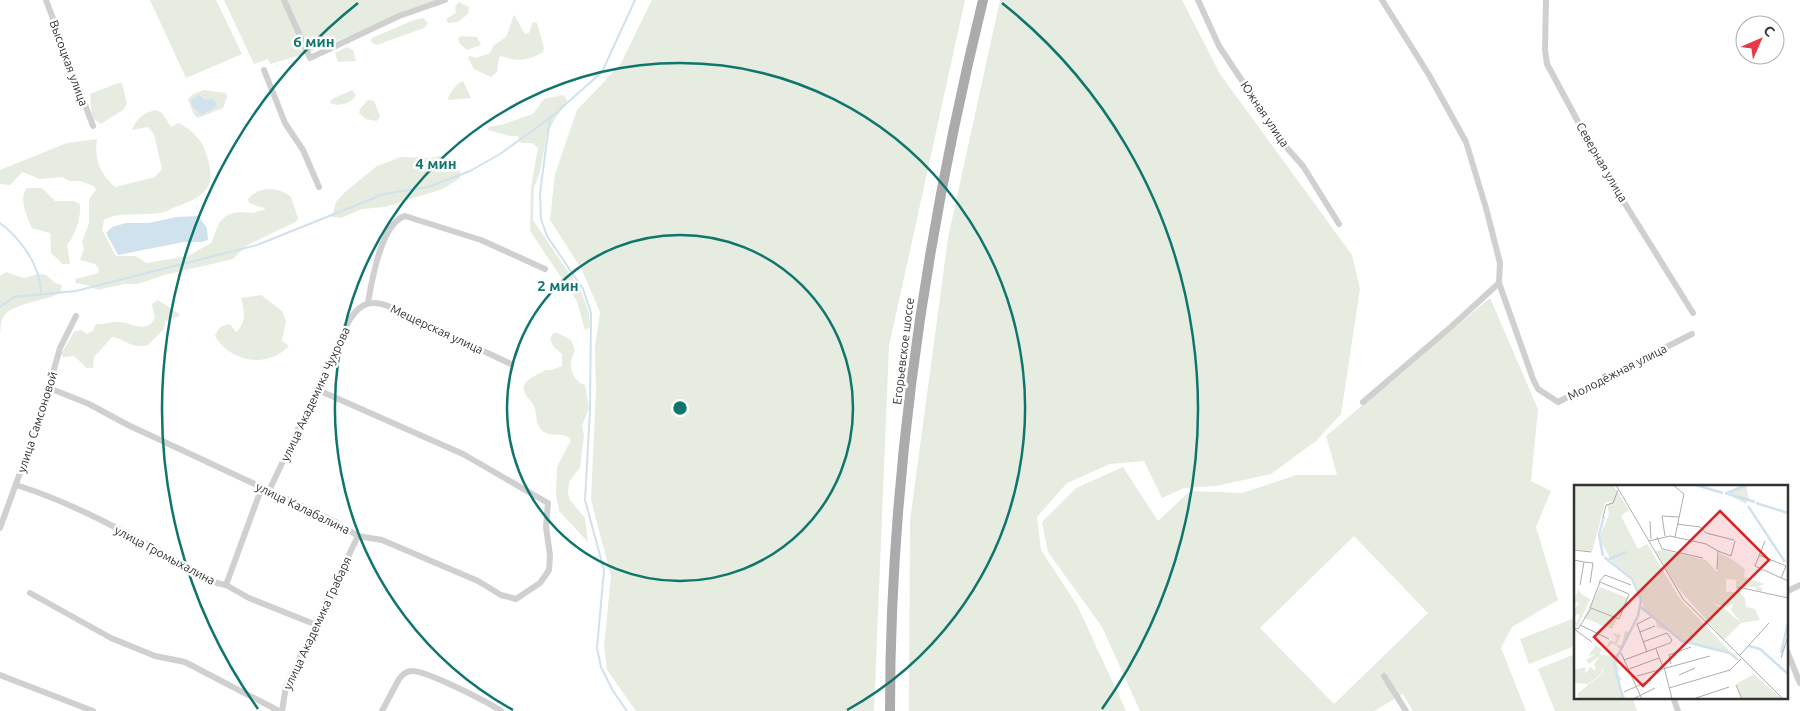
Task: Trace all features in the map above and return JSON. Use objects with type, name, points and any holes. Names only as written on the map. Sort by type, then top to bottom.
[{"type":"main road","name":"Егорьевское шоссе","points":[[890,711],[890,618],[899,486],[913,369],[926,276],[957,108],[983,0]]},
{"type":"street","name":"Высоцкая улица","points":[[46,0],[93,126]]},
{"type":"street","points":[[284,0],[310,58],[352,40],[399,16],[445,0]]},
{"type":"street","name":"Южная улица","points":[[1198,0],[1219,46],[1286,147],[1303,166],[1339,224]]},
{"type":"street","points":[[1363,402],[1452,326],[1499,282],[1500,262],[1466,142],[1429,75],[1382,0]]},
{"type":"street","name":"Северная улица","points":[[1546,0],[1545,50],[1547,64],[1604,170],[1693,313]]},
{"type":"street","points":[[264,70],[285,123],[303,150],[320,186]]},
{"type":"street","points":[[368,302],[376,262],[389,232],[398,219],[405,216],[481,240],[545,269]]},
{"type":"street","name":"Молодёжная улица","points":[[1499,282],[1533,380],[1538,389],[1558,402],[1692,334]]},
{"type":"street","name":"Мещерская улица","points":[[368,302],[374,301],[388,306],[512,364]]},
{"type":"street","name":"улица Академика Чухрова","points":[[226,585],[259,495],[267,489],[318,390],[349,320],[368,302]]},
{"type":"street","name":"улица Самсоновой","points":[[0,528],[49,388],[60,348],[76,316]]},
{"type":"street","name":"улица Калабалина","points":[[49,388],[89,404],[128,425],[334,521],[358,536],[382,540],[478,581],[502,595],[516,599],[540,583],[549,570],[550,556],[546,527],[549,508],[546,502],[463,454],[318,390]]},
{"type":"street","name":"улица Громыхалина","points":[[16,485],[50,497],[249,598],[314,624]]},
{"type":"street","name":"улица Академика Грабаря","points":[[281,711],[286,686],[314,624],[358,536]]},
{"type":"street","points":[[1788,591],[1800,586]]},
{"type":"street","points":[[30,593],[112,638],[155,656],[186,662],[281,711]]},
{"type":"street","points":[[1788,654],[1800,683]]},
{"type":"street","points":[[382,711],[402,674],[411,670],[441,681],[487,702],[501,711]]},
{"type":"street","points":[[0,674],[93,711]]},
{"type":"street","points":[[1384,676],[1406,711]]},
{"type":"street","points":[[1673,698],[1678,711]]},
{"type":"shaded area","points":[[150,0],[216,0],[242,54],[186,78]]},
{"type":"shaded area","points":[[224,0],[437,0],[308,53],[270,64],[268,59],[254,64]]},
{"type":"shaded area","points":[[652,0],[965,0],[889,346],[874,711],[636,711],[607,670],[604,646],[611,576],[591,500],[596,390],[595,348],[600,312],[582,270],[550,220],[555,174],[577,110],[620,65]]},
{"type":"shaded area","points":[[1000,0],[1182,0],[1220,74],[1352,255],[1360,289],[1341,414],[1316,441],[1271,474],[1216,486],[1184,488],[1162,498],[1144,461],[1110,464],[1067,483],[1037,517],[1041,550],[1077,605],[1126,711],[909,711],[910,521],[948,238]]},
{"type":"shaded area","points":[[459,2],[469,7],[468,14],[458,22],[448,23],[446,19],[456,13],[455,7]]},
{"type":"shaded area","points":[[514,15],[525,34],[529,33],[533,22],[537,23],[544,48],[543,52],[523,60],[501,56],[497,72],[491,77],[474,69],[468,58],[469,56],[476,58],[490,53],[493,46],[506,37]]},
{"type":"shaded area","points":[[423,18],[428,23],[424,28],[377,45],[371,42],[372,38]]},
{"type":"shaded area","points":[[461,36],[477,37],[481,45],[467,50],[460,44],[458,38]]},
{"type":"shaded area","points":[[347,47],[353,50],[356,61],[338,62],[335,53]]},
{"type":"shaded area","points":[[463,81],[471,98],[448,100],[453,89]]},
{"type":"shaded area","points":[[122,83],[127,104],[123,110],[101,124],[92,118],[90,94]]},
{"type":"shaded area","points":[[204,90],[225,93],[227,96],[223,108],[198,118],[194,115],[188,99],[193,94]]},
{"type":"shaded area","points":[[352,90],[356,95],[348,103],[337,105],[330,103],[332,99]]},
{"type":"shaded area","points":[[564,95],[568,102],[556,117],[547,134],[540,172],[534,188],[533,220],[581,291],[589,313],[590,327],[585,330],[577,301],[530,231],[531,187],[538,148],[532,143],[521,143],[518,136],[510,136],[488,130],[489,127],[533,114],[544,99]]},
{"type":"shaded area","points":[[368,100],[374,101],[380,116],[377,121],[366,119],[359,113]]},
{"type":"shaded area","points":[[156,110],[162,113],[171,127],[178,123],[193,133],[200,141],[208,160],[210,170],[209,185],[198,197],[165,212],[131,214],[110,217],[104,220],[102,230],[116,256],[135,256],[147,263],[188,256],[211,243],[219,223],[227,215],[238,212],[253,213],[266,209],[249,203],[248,199],[263,190],[275,189],[291,197],[298,218],[297,221],[246,246],[233,259],[164,275],[138,284],[124,284],[98,290],[87,285],[75,283],[76,279],[98,273],[99,269],[95,264],[80,260],[84,249],[82,242],[89,223],[89,199],[96,190],[94,186],[80,181],[69,181],[63,177],[40,179],[22,172],[10,185],[0,184],[0,170],[67,143],[97,139],[96,153],[99,166],[105,177],[115,187],[155,177],[162,169],[154,134],[148,127],[132,130],[141,117]]},
{"type":"shaded area","points":[[447,154],[438,170],[445,172],[460,171],[460,178],[443,189],[385,207],[362,209],[341,218],[332,217],[336,202],[377,166],[401,157],[432,158]]},
{"type":"shaded area","points":[[27,188],[42,188],[55,201],[74,201],[80,204],[77,226],[67,245],[70,264],[63,264],[51,253],[50,233],[32,228],[23,202],[24,192]]},
{"type":"shaded area","points":[[6,272],[24,278],[38,274],[46,275],[55,283],[62,285],[60,293],[54,296],[12,309],[1,321],[0,335],[0,276]]},
{"type":"shaded area","points":[[261,295],[282,311],[286,321],[282,341],[289,346],[270,358],[260,360],[239,357],[222,345],[215,336],[224,325],[230,324],[236,332],[242,325],[244,316],[241,298]]},
{"type":"shaded area","points":[[1490,298],[1538,409],[1531,481],[1551,491],[1536,527],[1558,600],[1512,627],[1501,648],[1526,711],[1413,711],[1403,694],[1374,711],[1140,711],[1102,627],[1048,552],[1042,522],[1076,488],[1123,467],[1158,521],[1190,491],[1242,493],[1296,475],[1337,475],[1326,436]],"holes":[[[1354,536],[1428,613],[1334,704],[1260,628]]]},
{"type":"shaded area","points":[[158,300],[180,316],[165,321],[164,329],[148,345],[132,345],[112,337],[94,357],[93,368],[87,368],[74,356],[63,357],[61,354],[74,332],[81,330],[87,334],[93,331],[96,324],[117,322],[143,327],[147,326],[155,318],[152,304]]},
{"type":"shaded area","points":[[553,333],[558,333],[571,340],[575,350],[571,365],[573,375],[580,383],[585,385],[589,408],[582,426],[584,436],[580,467],[569,482],[568,493],[570,500],[585,518],[588,542],[559,511],[556,494],[557,467],[571,440],[566,436],[549,434],[542,430],[538,424],[534,406],[525,394],[524,389],[525,383],[534,376],[546,370],[562,366],[562,354],[554,347],[550,339]]},
{"type":"shaded area","points":[[1574,618],[1574,646],[1529,664],[1520,639]]},
{"type":"shaded area","points":[[1574,654],[1574,698],[1632,698],[1637,711],[1555,711],[1538,669]]},
{"type":"water","points":[[199,95],[205,100],[213,99],[217,106],[202,115],[192,106],[191,100]]},
{"type":"water","points":[[198,216],[207,228],[208,240],[201,242],[184,242],[118,255],[106,233],[112,227],[126,223],[149,223],[176,217]]},
{"type":"waterway","points":[[0,307],[14,297],[76,291],[257,245],[384,194],[428,187],[470,171],[500,154],[550,118],[602,72],[635,0]]},
{"type":"waterway","points":[[550,118],[540,193],[541,219],[547,236],[583,289],[591,313],[590,410],[585,500],[604,570],[597,648],[601,667],[613,691],[627,711]]},
{"type":"waterway","points":[[0,223],[8,229],[28,253],[37,272],[41,292]]}]
